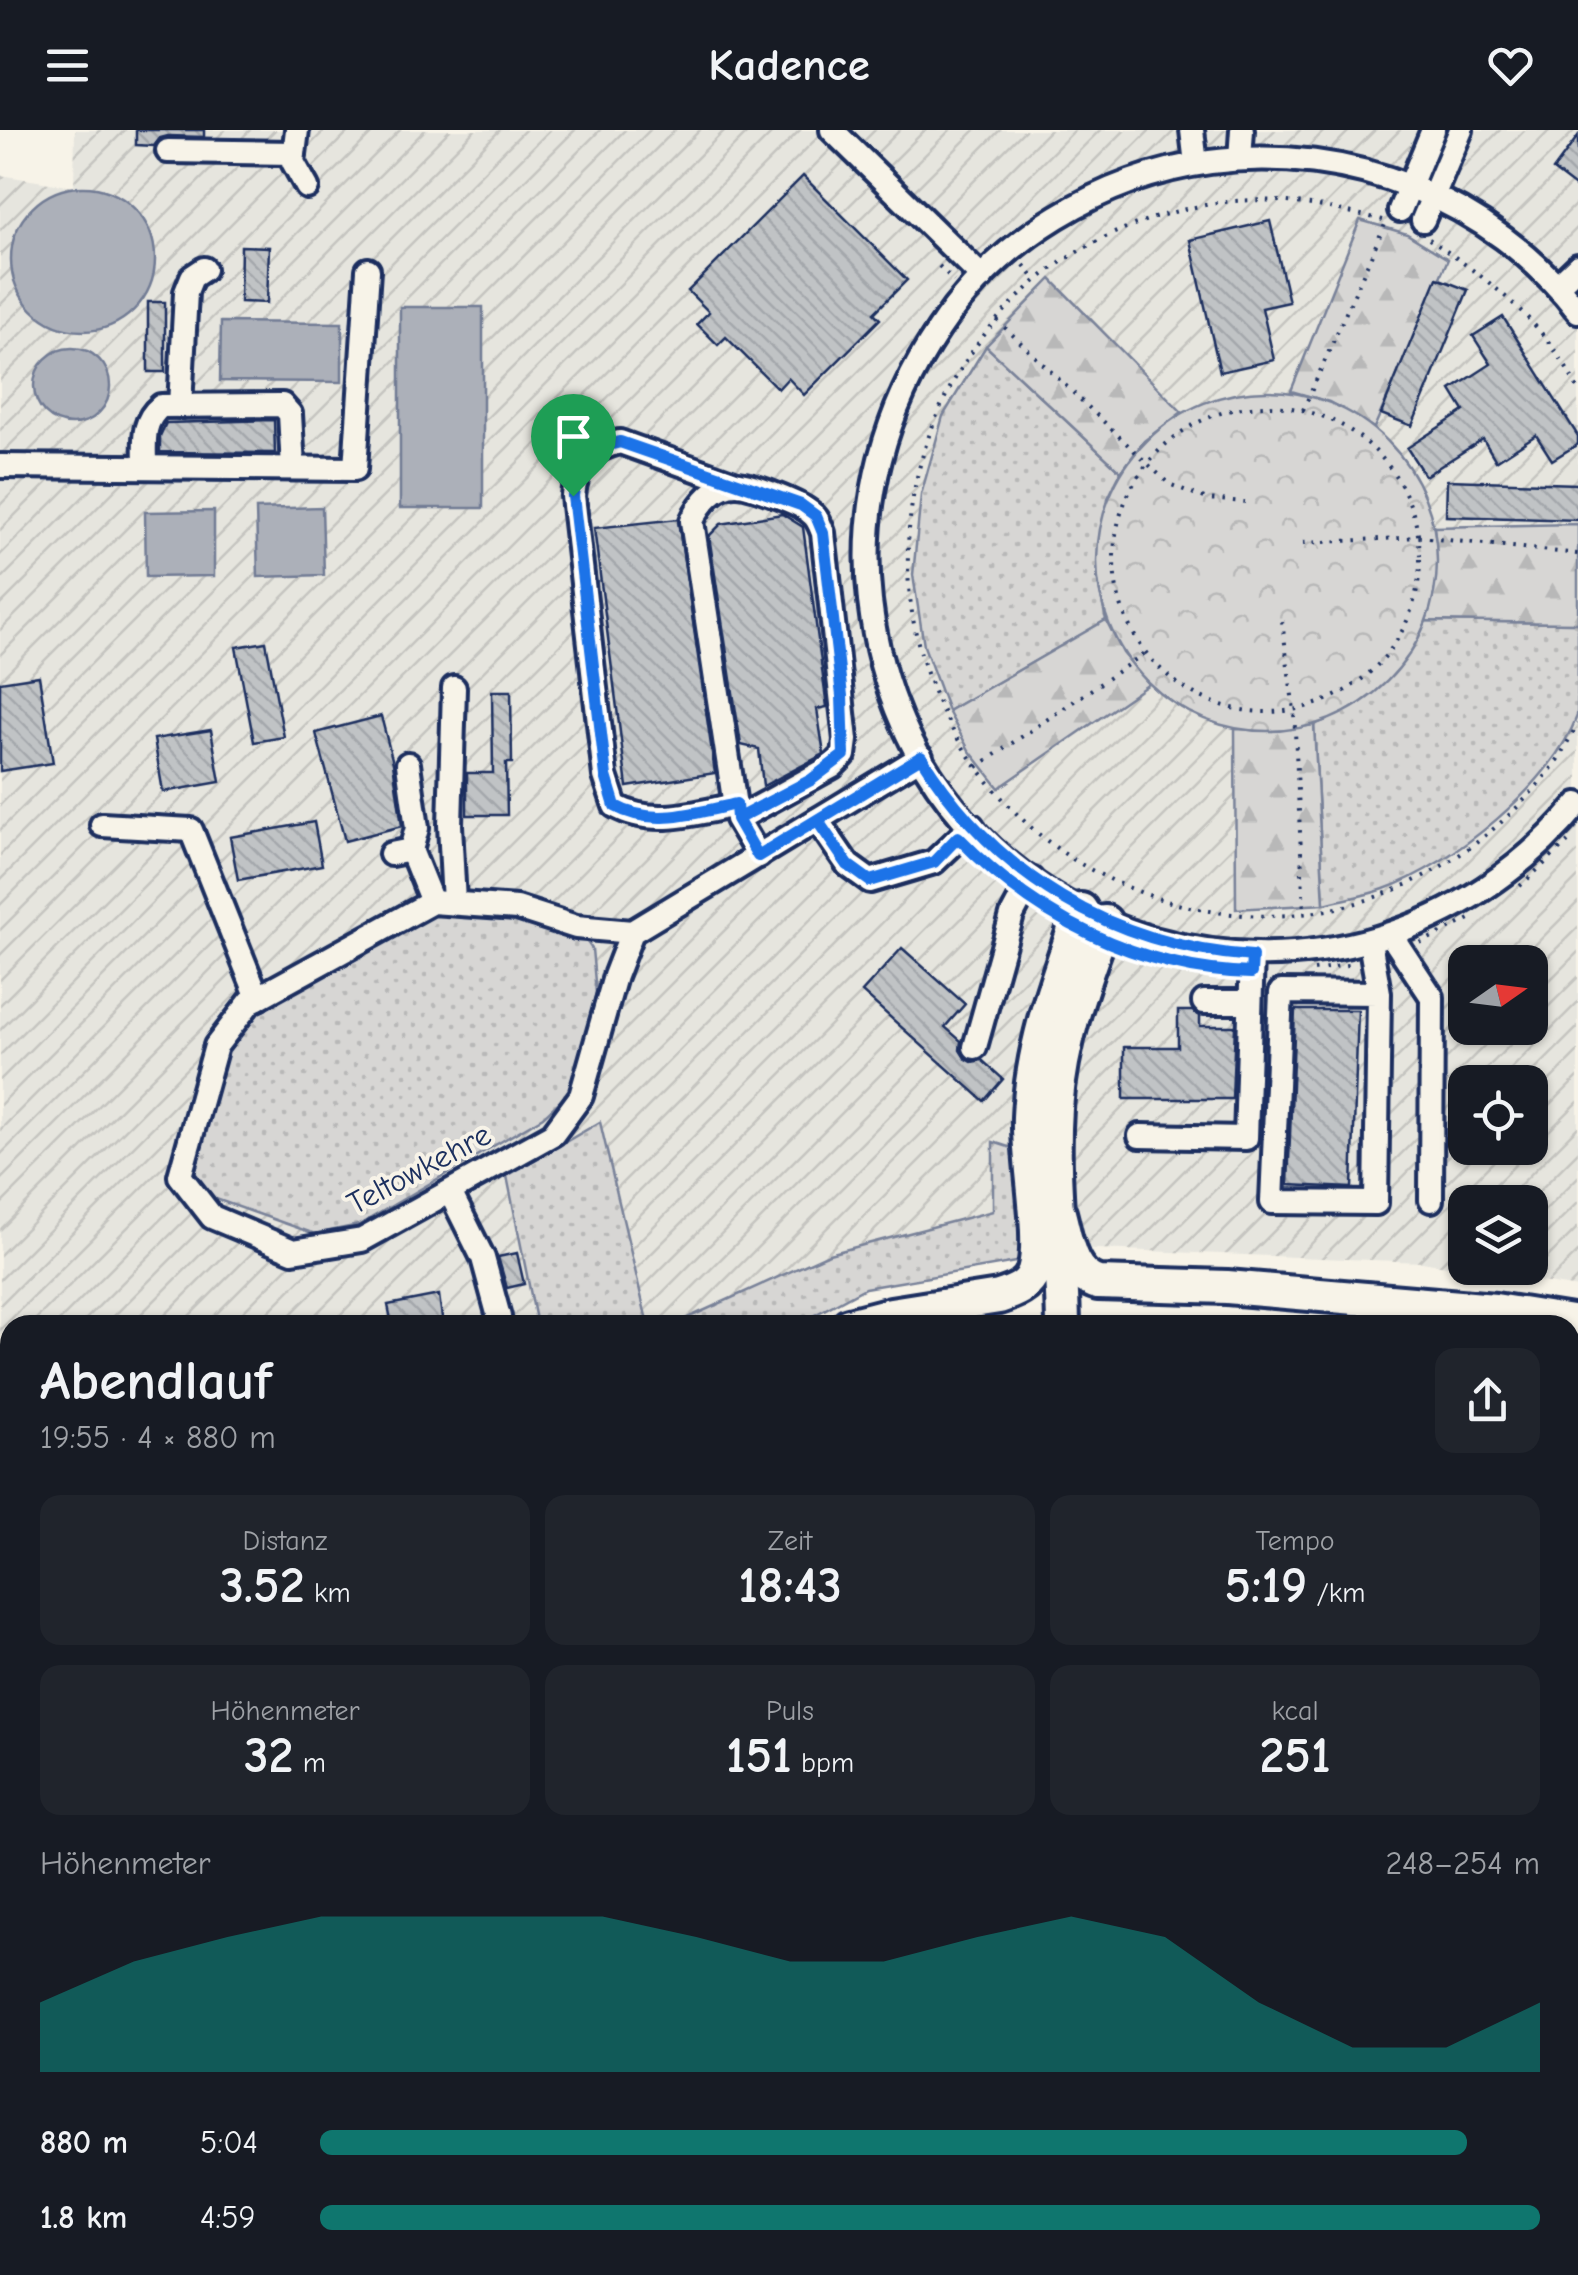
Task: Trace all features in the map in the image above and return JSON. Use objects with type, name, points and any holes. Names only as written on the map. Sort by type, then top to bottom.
[{"type":"highway","points":[[887,1315],[1014,1292],[1030,1279],[1047,1214],[1056,1150],[1060,1072],[1098,905]]},
{"type":"highway","points":[[1047,1214],[1059,1315]]},
{"type":"highway","points":[[1047,1214],[1076,1267],[1088,1280],[1098,1283],[1227,1287],[1527,1315]]},
{"type":"street","points":[[832,130],[968,274]]},
{"type":"street","points":[[1192,130],[1196,164]]},
{"type":"street","points":[[1240,159],[1242,130]]},
{"type":"street","points":[[1405,222],[1410,186],[1434,130]]},
{"type":"street","points":[[1405,222],[1433,196],[1461,130]]},
{"type":"street","points":[[168,151],[295,141],[292,162],[307,186]]},
{"type":"street","points":[[1578,311],[1557,286],[1497,233],[1410,186],[1320,162],[1240,159],[1196,164],[1134,180],[1082,203],[968,274],[901,395],[878,463],[870,510],[868,588],[877,644],[896,705],[921,757],[972,826],[1031,879],[1098,905],[1171,944],[1252,964],[1312,953],[1384,947],[1492,885],[1543,842],[1578,804]]},
{"type":"street","points":[[1557,286],[1578,266]]},
{"type":"street","points":[[180,406],[186,292],[192,276],[204,269]]},
{"type":"street","points":[[0,466],[355,469],[368,270]]},
{"type":"street","points":[[145,466],[146,424],[162,406],[282,405],[290,414],[293,468]]},
{"type":"street","points":[[620,442],[642,448],[801,505],[816,516],[823,533],[846,740],[844,755],[833,766],[736,812],[634,817],[615,806],[606,776],[573,496],[575,475],[586,458],[602,446],[620,442]]},
{"type":"street","points":[[737,484],[714,492],[700,503],[692,521],[736,812],[758,856]]},
{"type":"street","points":[[443,902],[450,825],[454,688]]},
{"type":"street","points":[[408,764],[417,828],[401,852],[443,902],[516,908],[576,927],[632,932],[921,757]]},
{"type":"street","points":[[817,820],[848,865],[870,881],[934,862],[972,826]]},
{"type":"street","points":[[102,824],[191,830],[258,998]]},
{"type":"street","points":[[975,1047],[1012,915],[1031,879]]},
{"type":"street","name":"Teltowkehre","points":[[443,902],[250,1002],[216,1046],[180,1176],[212,1217],[293,1251],[362,1240],[553,1134],[581,1096],[615,976],[632,932]]},
{"type":"street","points":[[1380,992],[1281,992],[1272,1202],[1376,1203],[1384,947]]},
{"type":"street","points":[[1384,947],[1432,997],[1431,1200]]},
{"type":"street","points":[[1140,1136],[1246,1138],[1252,964]]},
{"type":"street","points":[[1204,1002],[1250,1002]]},
{"type":"street","points":[[450,1192],[484,1258],[498,1315]]},
{"type":"path","points":[[1578,390],[1569,371],[1534,324],[1484,276],[1405,222],[1278,200],[1207,204],[1134,224],[1083,250],[1036,281],[997,320],[966,361],[928,438],[912,508],[906,570],[915,636],[929,686],[956,741],[976,768],[1032,830],[1065,855],[1108,880],[1167,902],[1220,914],[1271,916],[1304,914],[1378,897],[1424,877],[1472,848],[1511,814],[1550,771],[1578,724]]},
{"type":"path","points":[[1303,410],[1405,222]]},
{"type":"path","points":[[997,320],[1169,484],[1191,495],[1246,502]]},
{"type":"path","points":[[1268,406],[1303,410],[1337,422],[1367,443],[1392,470],[1409,502],[1419,537],[1420,576],[1410,614],[1392,648],[1367,676],[1335,698],[1294,710],[1264,714],[1247,711],[1198,697],[1169,678],[1145,653],[1122,608],[1113,558],[1117,524],[1129,492],[1147,463],[1172,438],[1234,409],[1268,406]]},
{"type":"path","points":[[1303,544],[1419,537],[1578,554]]},
{"type":"path","points":[[1282,620],[1294,710],[1304,914]]},
{"type":"path","points":[[976,768],[1145,653]]},
{"type":"path","points":[[1515,889],[1571,838]]},
{"type":"path","points":[[1303,972],[1474,917]]},
{"type":"path","points":[[1181,964],[1252,964]]},
{"type":"shaded area","points":[[75,130],[1578,130],[1578,1288],[1548,1283],[1548,1185],[1448,1185],[1448,1266],[1422,1262],[1048,1247],[868,1274],[792,1315],[0,1315],[0,175],[74,187]]},
{"type":"shaded area","points":[[83,187],[110,193],[134,208],[149,232],[155,259],[149,286],[134,310],[110,325],[83,331],[56,325],[32,310],[17,286],[11,259],[17,232],[32,208],[56,193]]},
{"type":"shaded area","points":[[400,307],[483,307],[483,508],[400,508]]},
{"type":"shaded area","points":[[221,322],[342,323],[342,382],[220,381]]},
{"type":"shaded area","points":[[72,348],[99,359],[110,386],[99,413],[72,424],[45,413],[34,386],[45,359]]},
{"type":"shaded area","points":[[322,507],[324,575],[258,577],[256,509]]},
{"type":"shaded area","points":[[214,511],[214,576],[146,577],[145,512]]},
{"type":"green space","points":[[1360,220],[1407,234],[1448,259],[1374,428],[1329,402],[1291,391]]},
{"type":"green space","points":[[1051,279],[1182,412],[1144,441],[1121,472],[986,346]]},
{"type":"green space","points":[[986,346],[1121,472],[1108,498],[1097,578],[1106,620],[948,711],[924,646],[913,575],[921,495],[943,416]]},
{"type":"green space","points":[[1267,391],[1316,398],[1347,411],[1375,429],[1399,453],[1430,512],[1437,561],[1430,610],[1417,641],[1399,669],[1375,693],[1316,724],[1267,731],[1218,724],[1187,711],[1159,693],[1135,669],[1104,610],[1097,561],[1104,512],[1117,481],[1135,453],[1159,429],[1218,398]]},
{"type":"green space","points":[[1578,524],[1578,623],[1426,621],[1435,574],[1434,527]]},
{"type":"green space","points":[[1106,620],[1123,653],[1149,684],[999,788],[969,750],[948,711]]},
{"type":"green space","points":[[1426,621],[1578,623],[1577,716],[1546,769],[1523,795],[1468,842],[1411,878],[1324,904],[1314,725],[1350,707],[1381,684],[1406,656]]},
{"type":"green space","points":[[1314,725],[1324,904],[1236,909],[1235,729],[1272,731]]},
{"type":"green space","points":[[433,914],[475,915],[555,927],[584,938],[592,949],[596,993],[572,1090],[543,1117],[359,1225],[315,1234],[213,1198],[194,1177],[197,1155],[229,1045],[249,1016]]},
{"type":"green space","points":[[600,1122],[646,1315],[535,1315],[507,1176]]},
{"type":"green space","points":[[993,1142],[1015,1149],[1028,1260],[865,1288],[815,1315],[694,1315],[829,1254],[993,1211]]},
{"type":"building","points":[[136,130],[204,130],[204,137],[168,136],[160,138],[154,146],[136,145]]},
{"type":"building","points":[[1578,136],[1578,189],[1553,170]]},
{"type":"building","points":[[803,176],[907,280],[874,313],[880,319],[804,395],[788,378],[778,389],[726,337],[718,345],[697,324],[709,312],[688,291]]},
{"type":"building","points":[[1270,221],[1289,302],[1262,308],[1274,360],[1220,372],[1190,240]]},
{"type":"building","points":[[241,246],[269,247],[267,303],[240,302]]},
{"type":"building","points":[[1437,278],[1468,290],[1412,426],[1381,414]]},
{"type":"building","points":[[148,302],[165,302],[165,372],[148,372]]},
{"type":"building","points":[[1503,317],[1578,436],[1578,444],[1552,460],[1536,435],[1496,461],[1483,439],[1425,476],[1407,448],[1464,411],[1451,390],[1491,364],[1473,336]]},
{"type":"building","points":[[274,420],[275,453],[160,452],[160,436],[166,423]]},
{"type":"building","points":[[1447,480],[1578,484],[1578,520],[1446,516]]},
{"type":"building","points":[[782,514],[803,527],[827,707],[817,709],[824,754],[763,786],[759,749],[741,745],[709,536],[721,524]]},
{"type":"building","points":[[678,519],[715,773],[627,787],[594,528]]},
{"type":"building","points":[[266,642],[284,737],[254,742],[236,647]]},
{"type":"building","points":[[39,676],[53,763],[0,771],[0,682]]},
{"type":"building","points":[[492,691],[511,691],[512,763],[506,763],[507,815],[467,815],[467,773],[493,773]]},
{"type":"building","points":[[381,716],[402,826],[345,841],[316,733]]},
{"type":"building","points":[[211,730],[220,782],[163,792],[154,739]]},
{"type":"building","points":[[314,822],[322,865],[238,880],[230,837]]},
{"type":"building","points":[[902,948],[965,1004],[945,1027],[961,1041],[960,1050],[965,1058],[972,1062],[982,1060],[1003,1079],[984,1101],[862,992]]},
{"type":"building","points":[[1295,1010],[1358,1010],[1352,1188],[1288,1185]]},
{"type":"building","points":[[1178,1011],[1192,1011],[1200,1016],[1200,1026],[1235,1026],[1232,1099],[1124,1099],[1124,1047],[1178,1047]]},
{"type":"building","points":[[517,1253],[524,1284],[507,1288],[498,1257]]},
{"type":"building","points":[[439,1295],[442,1315],[390,1315],[388,1305]]},
{"type":"route","points":[[573,496],[575,475],[586,458],[602,446],[620,442],[801,505],[816,516],[823,533],[842,696],[844,755],[811,780],[737,819],[758,856],[921,757],[972,826],[1043,888],[1106,922],[1148,938],[1208,952],[1252,956],[1251,973],[1164,961],[1099,938],[1023,895],[958,837],[934,862],[870,881],[848,865],[817,820],[758,856],[737,819],[736,804],[682,816],[634,817],[615,806],[606,776],[573,496]]}]
